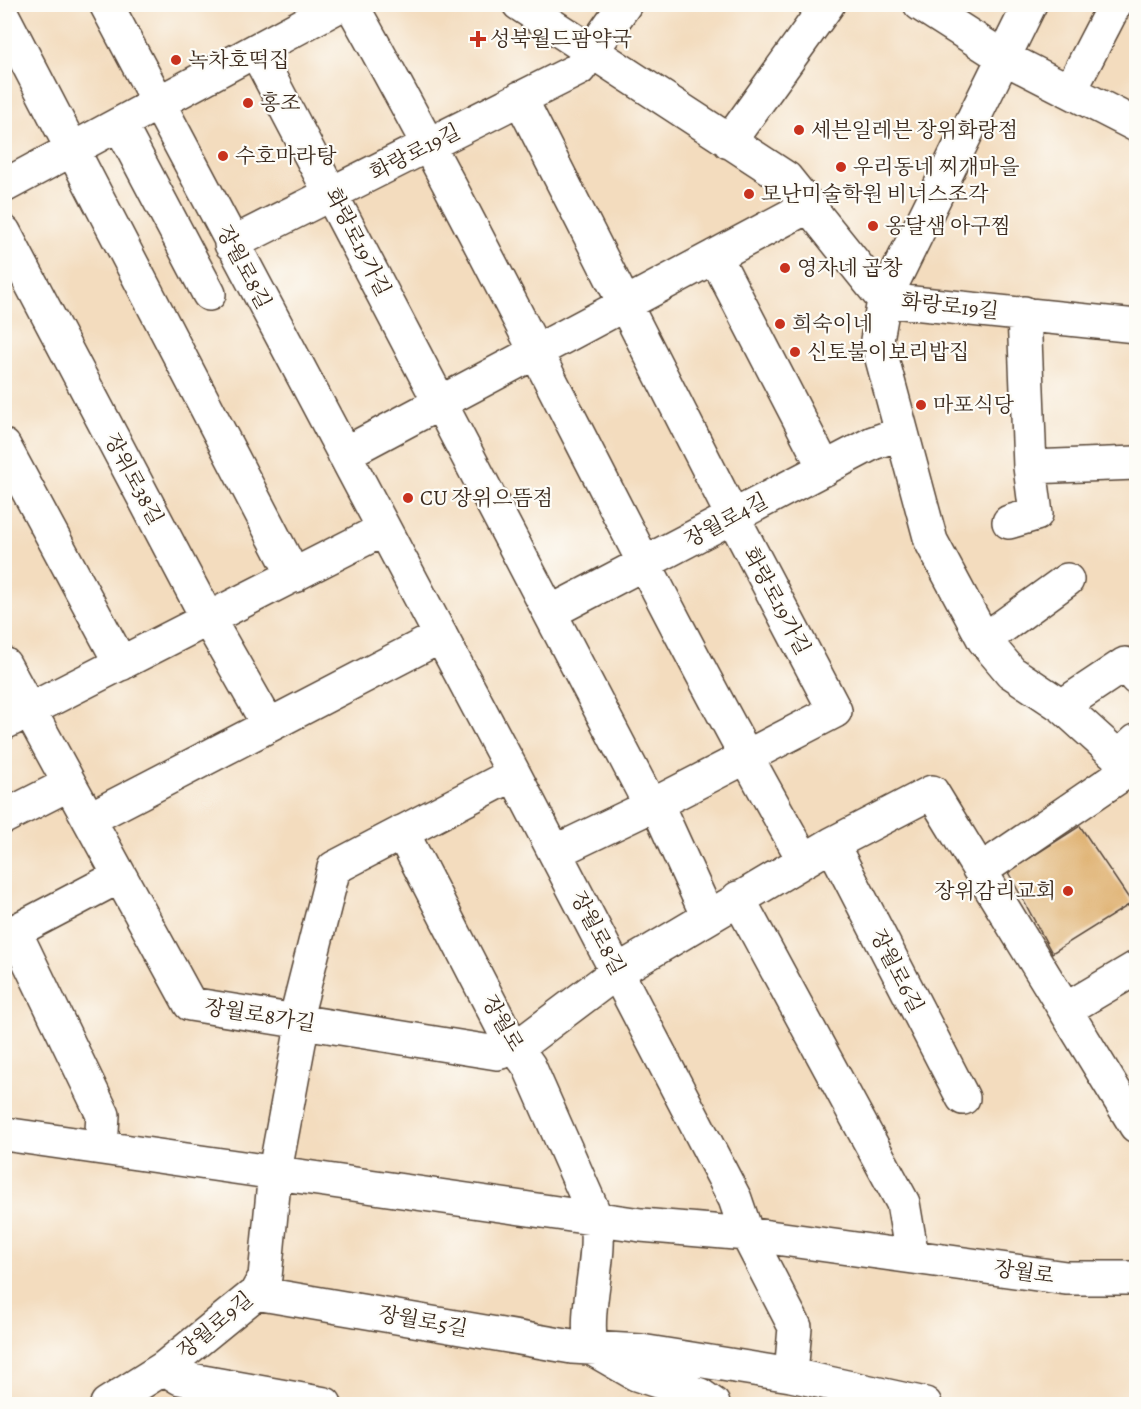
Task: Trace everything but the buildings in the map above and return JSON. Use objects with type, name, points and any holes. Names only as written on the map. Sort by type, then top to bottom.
[{"type":"street","name":"장월로8길","points":[[106,4],[231,244],[618,971],[735,1199],[747,1233]]},
{"type":"street","points":[[4,186],[159,105],[342,4]]},
{"type":"street","points":[[351,4],[430,144],[537,351],[642,564],[745,756],[804,860]]},
{"type":"street","name":"화랑로19길","points":[[519,4],[786,178],[884,300],[1137,326]]},
{"type":"street","name":"화랑로19길","points":[[231,244],[579,69],[626,4]]},
{"type":"street","points":[[729,142],[828,4]]},
{"type":"street","points":[[920,4],[1003,57],[1137,125]]},
{"type":"street","points":[[980,871],[1121,775],[1131,757],[1011,672],[984,640],[931,541],[877,340],[884,300],[1030,4]]},
{"type":"street","points":[[1070,91],[1115,4]]},
{"type":"street","points":[[4,18],[294,576]]},
{"type":"street","name":"화랑로19가길","points":[[256,51],[333,193],[644,793],[662,816],[708,917]]},
{"type":"street","name":"화랑로19가길","points":[[520,98],[733,517],[835,711],[653,805],[555,852]]},
{"type":"street","points":[[120,125],[209,294]]},
{"type":"street","points":[[344,454],[808,206]]},
{"type":"street","name":"장위로38길","points":[[4,232],[209,621],[268,724]]},
{"type":"street","points":[[715,256],[825,469]]},
{"type":"street","name":"화랑로19길","points":[[1009,522],[1036,514],[1030,467],[1024,313]]},
{"type":"street","name":"장월로4길","points":[[551,612],[873,443],[902,433]]},
{"type":"street","points":[[4,446],[121,664]]},
{"type":"street","points":[[1030,467],[1137,463]]},
{"type":"street","points":[[17,716],[209,621],[384,529]]},
{"type":"street","points":[[984,640],[1067,580]]},
{"type":"street","points":[[89,819],[441,636]]},
{"type":"street","name":"장월로8가길","points":[[4,664],[17,716],[69,784],[190,1004],[497,1053],[516,1048]]},
{"type":"street","points":[[1062,706],[1125,664],[1137,678]]},
{"type":"street","points":[[274,1171],[300,1037],[299,1006],[334,868],[514,774]]},
{"type":"street","points":[[4,817],[69,784]]},
{"type":"street","points":[[516,1048],[618,971],[832,844],[932,792],[1137,1126]]},
{"type":"street","name":"장월로","points":[[402,832],[506,1034],[529,1066],[596,1218],[599,1241],[588,1327],[591,1348]]},
{"type":"street","name":"장월로6길","points":[[832,844],[963,1098]]},
{"type":"street","points":[[101,1147],[103,1115],[10,935],[120,876]]},
{"type":"street","points":[[738,898],[903,1203],[912,1256]]},
{"type":"street","points":[[1065,1010],[1137,968]]},
{"type":"street","name":"장월로","points":[[4,1134],[596,1218],[747,1233],[1066,1278],[1137,1278]]},
{"type":"street","name":"장월로9길","points":[[107,1404],[164,1368],[256,1293],[265,1277],[274,1171]]},
{"type":"street","points":[[747,1233],[795,1328],[791,1375]]},
{"type":"street","name":"장월로5길","points":[[256,1293],[591,1348],[641,1351],[791,1375],[925,1404]]},
{"type":"street","name":"장월로5길","points":[[591,1348],[636,1374],[700,1395],[713,1404]]},
{"type":"street","name":"장월로9길","points":[[164,1368],[180,1378],[325,1404]]},
{"type":"place","name":"성북월드팜약국","points":[[478,39]]},
{"type":"place","name":"녹차호떡집","points":[[176,60]]},
{"type":"place","name":"홍조","points":[[248,103]]},
{"type":"place","name":"세븐일레븐 장위화랑점","points":[[799,130]]},
{"type":"place","name":"수호마라탕","points":[[223,156]]},
{"type":"place","name":"우리동네 찌개마을","points":[[841,167]]},
{"type":"place","name":"모난미술학원 비너스조각","points":[[749,194]]},
{"type":"place","name":"옹달샘 아구찜","points":[[873,226]]},
{"type":"place","name":"영자네 곱창","points":[[785,268]]},
{"type":"place","name":"희숙이네","points":[[780,324]]},
{"type":"place","name":"신토불이보리밥집","points":[[795,352]]},
{"type":"place","name":"마포식당","points":[[921,405]]},
{"type":"place","name":"CU 장위으뜸점","points":[[408,498]]},
{"type":"place","name":"장위감리교회","points":[[1068,891]]}]
